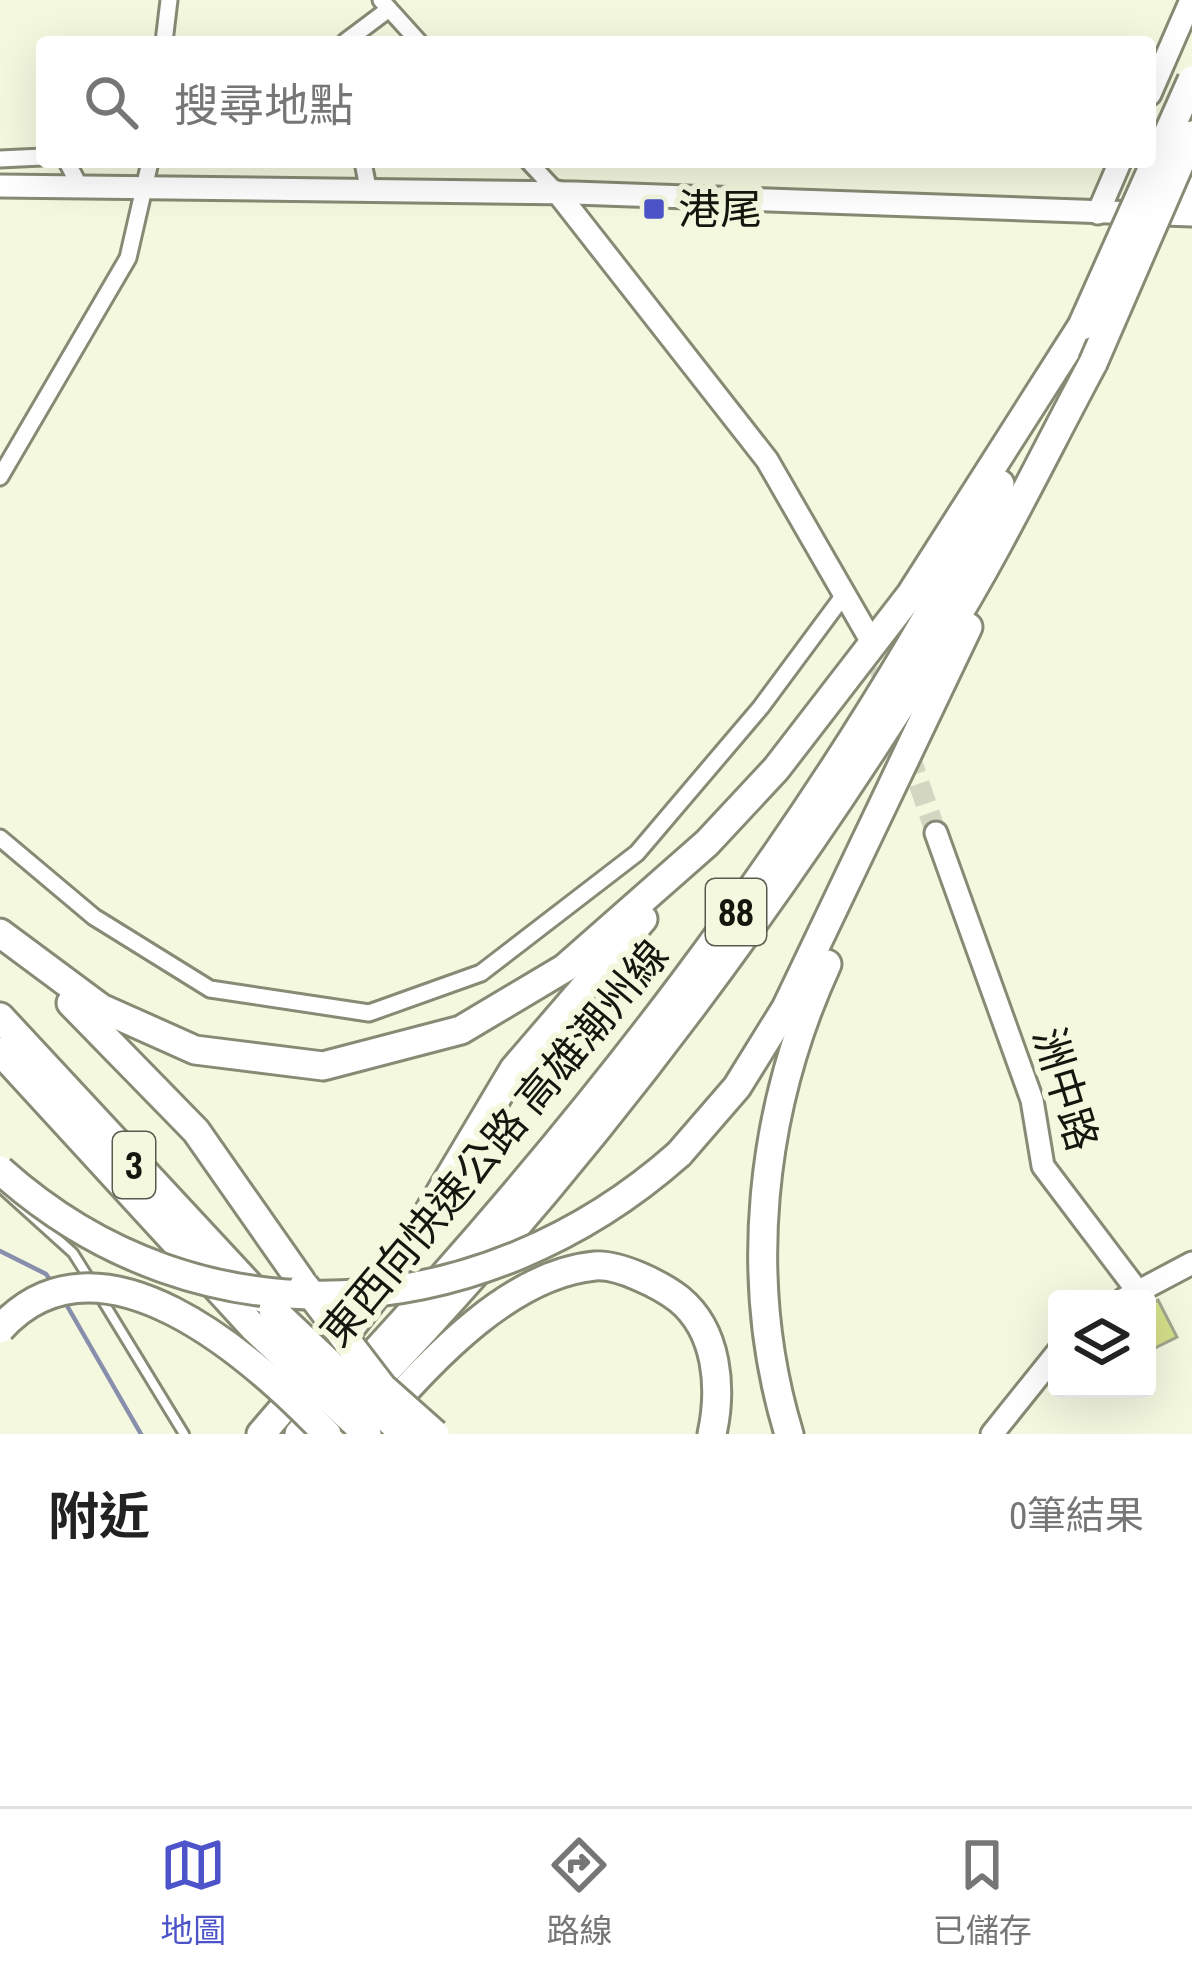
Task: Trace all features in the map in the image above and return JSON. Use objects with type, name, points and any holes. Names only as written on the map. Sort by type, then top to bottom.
[{"type":"highway","name":"東西向快速公路 高雄潮州線","points":[[1156,161],[1192,80]]},
{"type":"highway","name":"東西向快速公路 高雄潮州線","points":[[326,1434],[536,1201],[722,968],[943,640],[1093,363],[1192,135]]},
{"type":"highway","name":"東西向快速公路 高雄潮州線","points":[[299,1434],[446,1275],[706,958],[926,627],[1082,326],[1153,168]]},
{"type":"highway","points":[[261,1434],[390,1277],[514,1069],[776,770],[911,594],[1082,326]]},
{"type":"highway","points":[[0,1170],[124,1251],[227,1289],[325,1296],[423,1286],[517,1258],[603,1213],[679,1154],[728,1099],[770,1036],[1093,363]]},
{"type":"highway","points":[[789,1434],[770,1347],[763,1273],[771,1145],[792,1055],[891,788]]},
{"type":"highway","points":[[0,935],[101,1008],[195,1050],[323,1066],[461,1030],[565,968],[707,844]]},
{"type":"highway","points":[[0,935],[182,1115],[382,1387],[435,1434]]},
{"type":"highway","name":"3","points":[[0,1017],[366,1434]]},
{"type":"highway","name":"3","points":[[0,1051],[264,1320],[404,1434]]},
{"type":"highway","points":[[366,1434],[472,1326],[536,1285],[598,1265],[663,1287],[707,1331],[718,1400],[712,1434]]},
{"type":"highway","points":[[0,1329],[46,1295],[75,1288],[155,1301],[226,1343],[326,1434]]},
{"type":"main road","points":[[1156,80],[1191,0]]},
{"type":"main road","points":[[1098,213],[1117,168]]},
{"type":"main road","points":[[0,186],[78,183],[557,192],[1184,214],[1192,179]]},
{"type":"main road","points":[[557,192],[767,460],[868,637]]},
{"type":"main road","name":"洲中路","points":[[936,833],[1032,1100],[1043,1166],[1127,1290]]},
{"type":"main road","name":"洲中路","points":[[1138,1290],[1192,1263]]},
{"type":"main road","points":[[992,1434],[1048,1364]]},
{"type":"street","points":[[165,36],[169,0]]},
{"type":"street","points":[[351,36],[385,4],[414,36]]},
{"type":"street","points":[[0,159],[36,157]]},
{"type":"street","points":[[70,168],[78,183]]},
{"type":"street","points":[[0,477],[119,276],[150,168]]},
{"type":"street","points":[[364,168],[368,188]]},
{"type":"street","points":[[535,168],[557,192]]},
{"type":"street","points":[[0,838],[94,916],[211,989],[369,1013],[482,973],[637,853],[761,707],[844,595]]},
{"type":"lane","points":[[0,1186],[73,1253],[184,1434]]},
{"type":"building","points":[[1156,1301],[1177,1337],[1156,1348]]},
{"type":"waterway","points":[[0,1251],[46,1274],[53,1284]]},
{"type":"waterway","points":[[66,1304],[141,1434]]},
{"type":"tunnel","points":[[869,637],[936,833]]},
{"type":"place","name":"港尾","points":[[654,209]]}]
